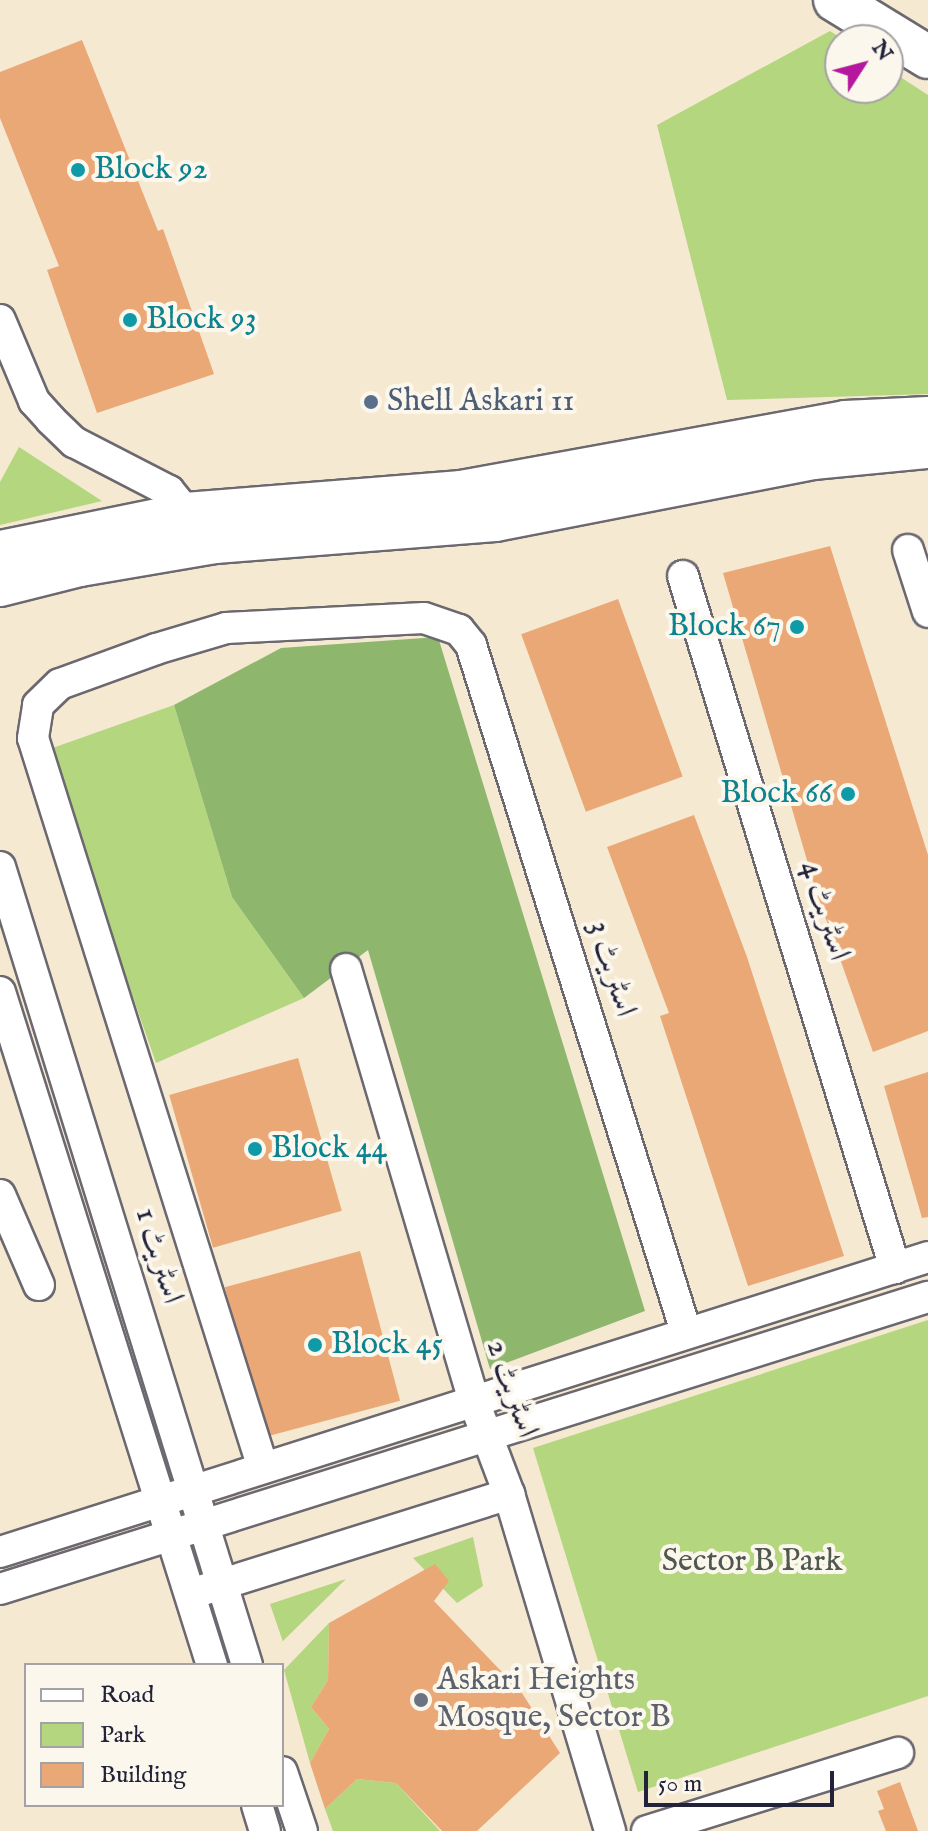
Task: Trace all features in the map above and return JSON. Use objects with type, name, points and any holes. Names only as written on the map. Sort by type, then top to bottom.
[{"type":"main road","points":[[835,0],[928,57]]},
{"type":"street","points":[[0,320],[34,401],[51,420],[74,442],[169,491],[186,512]]},
{"type":"street","points":[[0,587],[80,567],[215,544],[495,522],[738,457],[845,420],[928,416]]},
{"type":"street","points":[[0,550],[186,512],[461,490],[738,457],[928,449]]},
{"type":"street","points":[[908,550],[928,612]]},
{"type":"street","name":"اسٹریٹ 4","points":[[683,576],[895,1268]]},
{"type":"street","name":"اسٹریٹ 3","points":[[263,1468],[37,762],[32,721],[38,705],[60,684],[226,628],[424,618],[459,630],[471,645],[686,1332]]},
{"type":"street","name":"اسٹریٹ 1","points":[[0,867],[246,1663]]},
{"type":"street","name":"اسٹریٹ 2","points":[[346,969],[473,1399],[509,1494],[610,1831]]},
{"type":"street","points":[[0,992],[211,1663]]},
{"type":"street","points":[[0,1195],[39,1285]]},
{"type":"street","points":[[0,1552],[473,1399],[928,1257]]},
{"type":"street","points":[[0,1589],[928,1297]]},
{"type":"street","points":[[189,1594],[509,1494]]},
{"type":"street","points":[[647,1831],[898,1753]]},
{"type":"street","points":[[284,1778],[302,1831]]},
{"type":"street","points":[[258,1807],[265,1831]]},
{"type":"green space","points":[[824,34],[824,104],[904,104],[904,79],[928,95],[928,394],[727,400],[657,125]]},
{"type":"green space","points":[[19,447],[102,501],[0,525],[0,482]]},
{"type":"green space","points":[[438,637],[645,1311],[490,1369],[368,950],[304,998],[232,897],[174,705],[281,648]]},
{"type":"green space","points":[[174,705],[232,897],[304,998],[156,1063],[47,750]]},
{"type":"green space","name":"Sector B Park","points":[[928,1320],[928,1696],[638,1792],[533,1448]]},
{"type":"green space","points":[[473,1537],[483,1586],[457,1603],[413,1558]]},
{"type":"green space","points":[[346,1579],[283,1641],[283,1642],[270,1604]]},
{"type":"green space","points":[[329,1623],[328,1680],[311,1707],[329,1729],[310,1763],[284,1670]]},
{"type":"green space","points":[[357,1779],[396,1783],[440,1831],[333,1831],[325,1809]]},
{"type":"building","points":[[82,40],[158,231],[163,229],[214,374],[97,413],[47,270],[59,266],[0,118],[0,72]]},
{"type":"building","points":[[830,546],[928,855],[928,1031],[873,1052],[816,891],[723,573]]},
{"type":"building","points":[[618,599],[683,777],[586,812],[521,634]]},
{"type":"building","points":[[694,815],[747,957],[844,1256],[748,1286],[660,1016],[669,1013],[607,847]]},
{"type":"building","name":"Block 44","points":[[298,1058],[342,1211],[213,1248],[169,1095]]},
{"type":"building","points":[[928,1072],[928,1217],[922,1218],[884,1086]]},
{"type":"building","name":"Block 45","points":[[360,1251],[400,1401],[265,1437],[225,1287]]},
{"type":"building","name":"Askari Heights Mosque, Sector B","points":[[435,1564],[449,1581],[434,1601],[522,1693],[560,1753],[477,1831],[442,1831],[396,1783],[357,1779],[325,1809],[310,1763],[329,1729],[311,1707],[328,1680],[329,1623]]},
{"type":"building","points":[[900,1782],[918,1831],[886,1831],[878,1811],[884,1809],[877,1791]]},
{"type":"place","name":"Block 92","points":[[78,170]]},
{"type":"place","name":"Block 93","points":[[130,320]]},
{"type":"place","name":"Shell Askari 11","points":[[371,402]]},
{"type":"place","name":"Block 67","points":[[797,627]]},
{"type":"place","name":"Block 66","points":[[848,794]]},
{"type":"place","name":"Block 44","points":[[255,1149]]},
{"type":"place","name":"Block 45","points":[[315,1345]]},
{"type":"place","name":"Askari Heights Mosque, Sector B","points":[[421,1700]]}]
